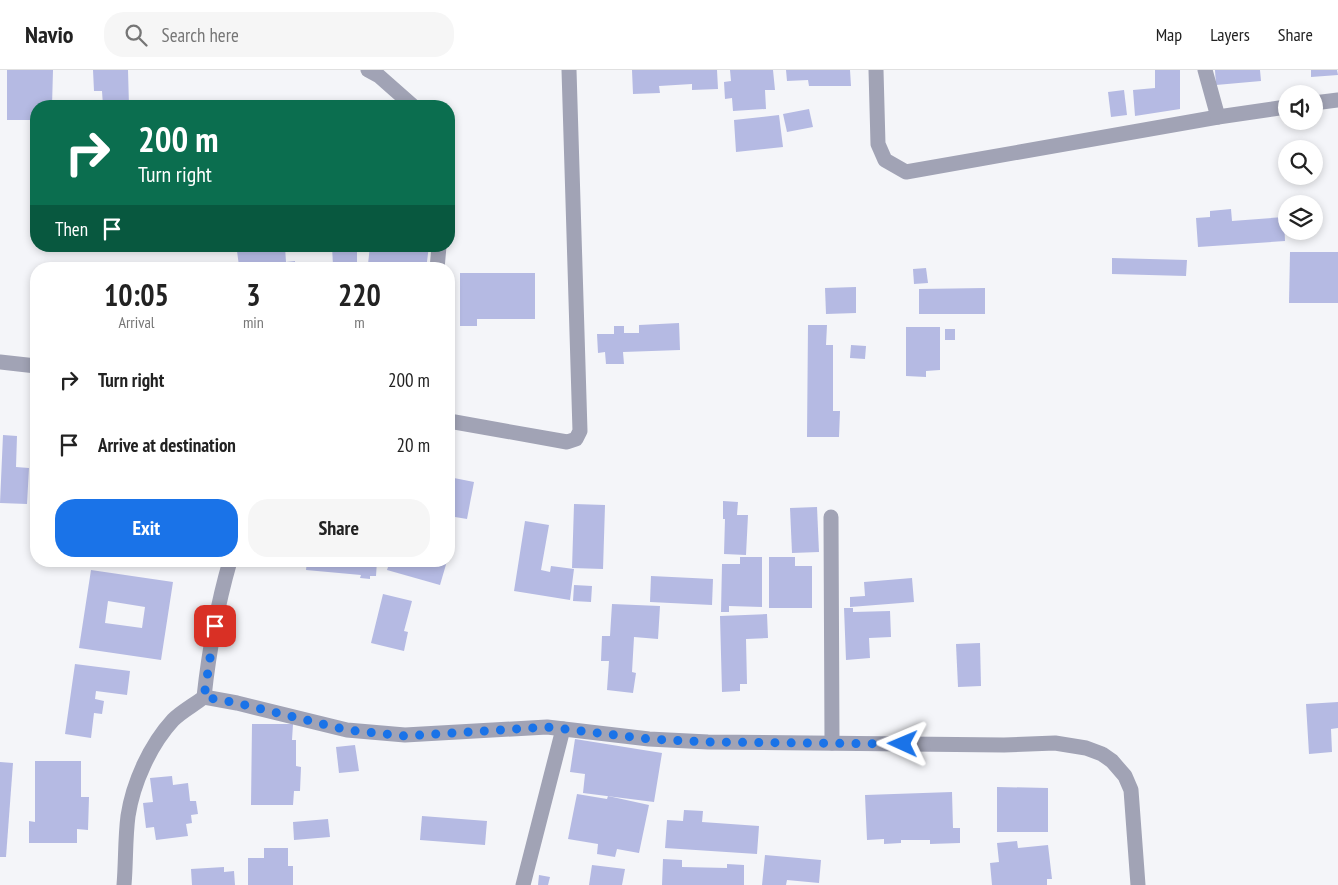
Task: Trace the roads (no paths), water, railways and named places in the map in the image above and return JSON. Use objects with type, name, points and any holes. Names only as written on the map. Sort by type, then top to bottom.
[{"type":"street","points":[[368,70],[379,76],[407,100]]},
{"type":"street","points":[[455,422],[568,442],[576,439],[580,431],[569,70]]},
{"type":"street","points":[[876,70],[878,144],[886,160],[906,172],[1278,108]]},
{"type":"street","points":[[1205,70],[1218,117]]},
{"type":"street","points":[[1323,102],[1338,100]]},
{"type":"street","points":[[0,362],[30,365]]},
{"type":"street","points":[[831,518],[832,743]]},
{"type":"street","points":[[124,885],[128,816],[138,781],[162,732],[175,719],[204,697],[208,662],[228,567]]},
{"type":"street","points":[[204,697],[237,703],[347,730],[405,736],[547,727],[649,739],[688,741],[1004,745],[1055,743],[1086,748],[1102,754],[1112,761],[1125,776],[1131,790],[1138,885]]},
{"type":"street","points":[[523,885],[563,728]]}]
